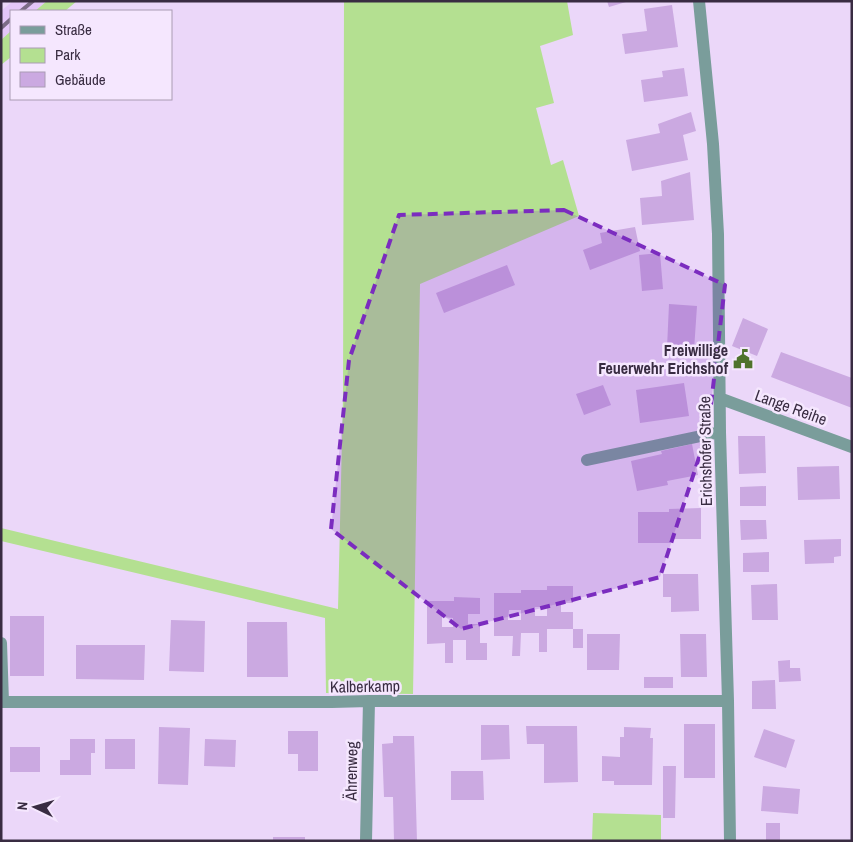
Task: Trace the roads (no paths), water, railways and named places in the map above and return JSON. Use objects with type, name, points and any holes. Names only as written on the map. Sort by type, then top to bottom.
[{"type":"street","name":"Erichshofer Straße","points":[[699,1],[713,144],[718,234],[719,398],[730,841]]},
{"type":"street","name":"Lange Reihe","points":[[719,398],[852,447]]},
{"type":"street","points":[[587,460],[720,432]]},
{"type":"street","points":[[1,644],[2,702]]},
{"type":"street","name":"Ährenweg","points":[[366,841],[369,701]]},
{"type":"street","name":"Kalberkamp","points":[[2,702],[728,701]]},
{"type":"railway","points":[[22,10],[33,1]]},
{"type":"railway","points":[[1,28],[10,20]]},
{"type":"place","name":"Freiwillige Feuerwehr Erichshof","points":[[743,359]]}]
